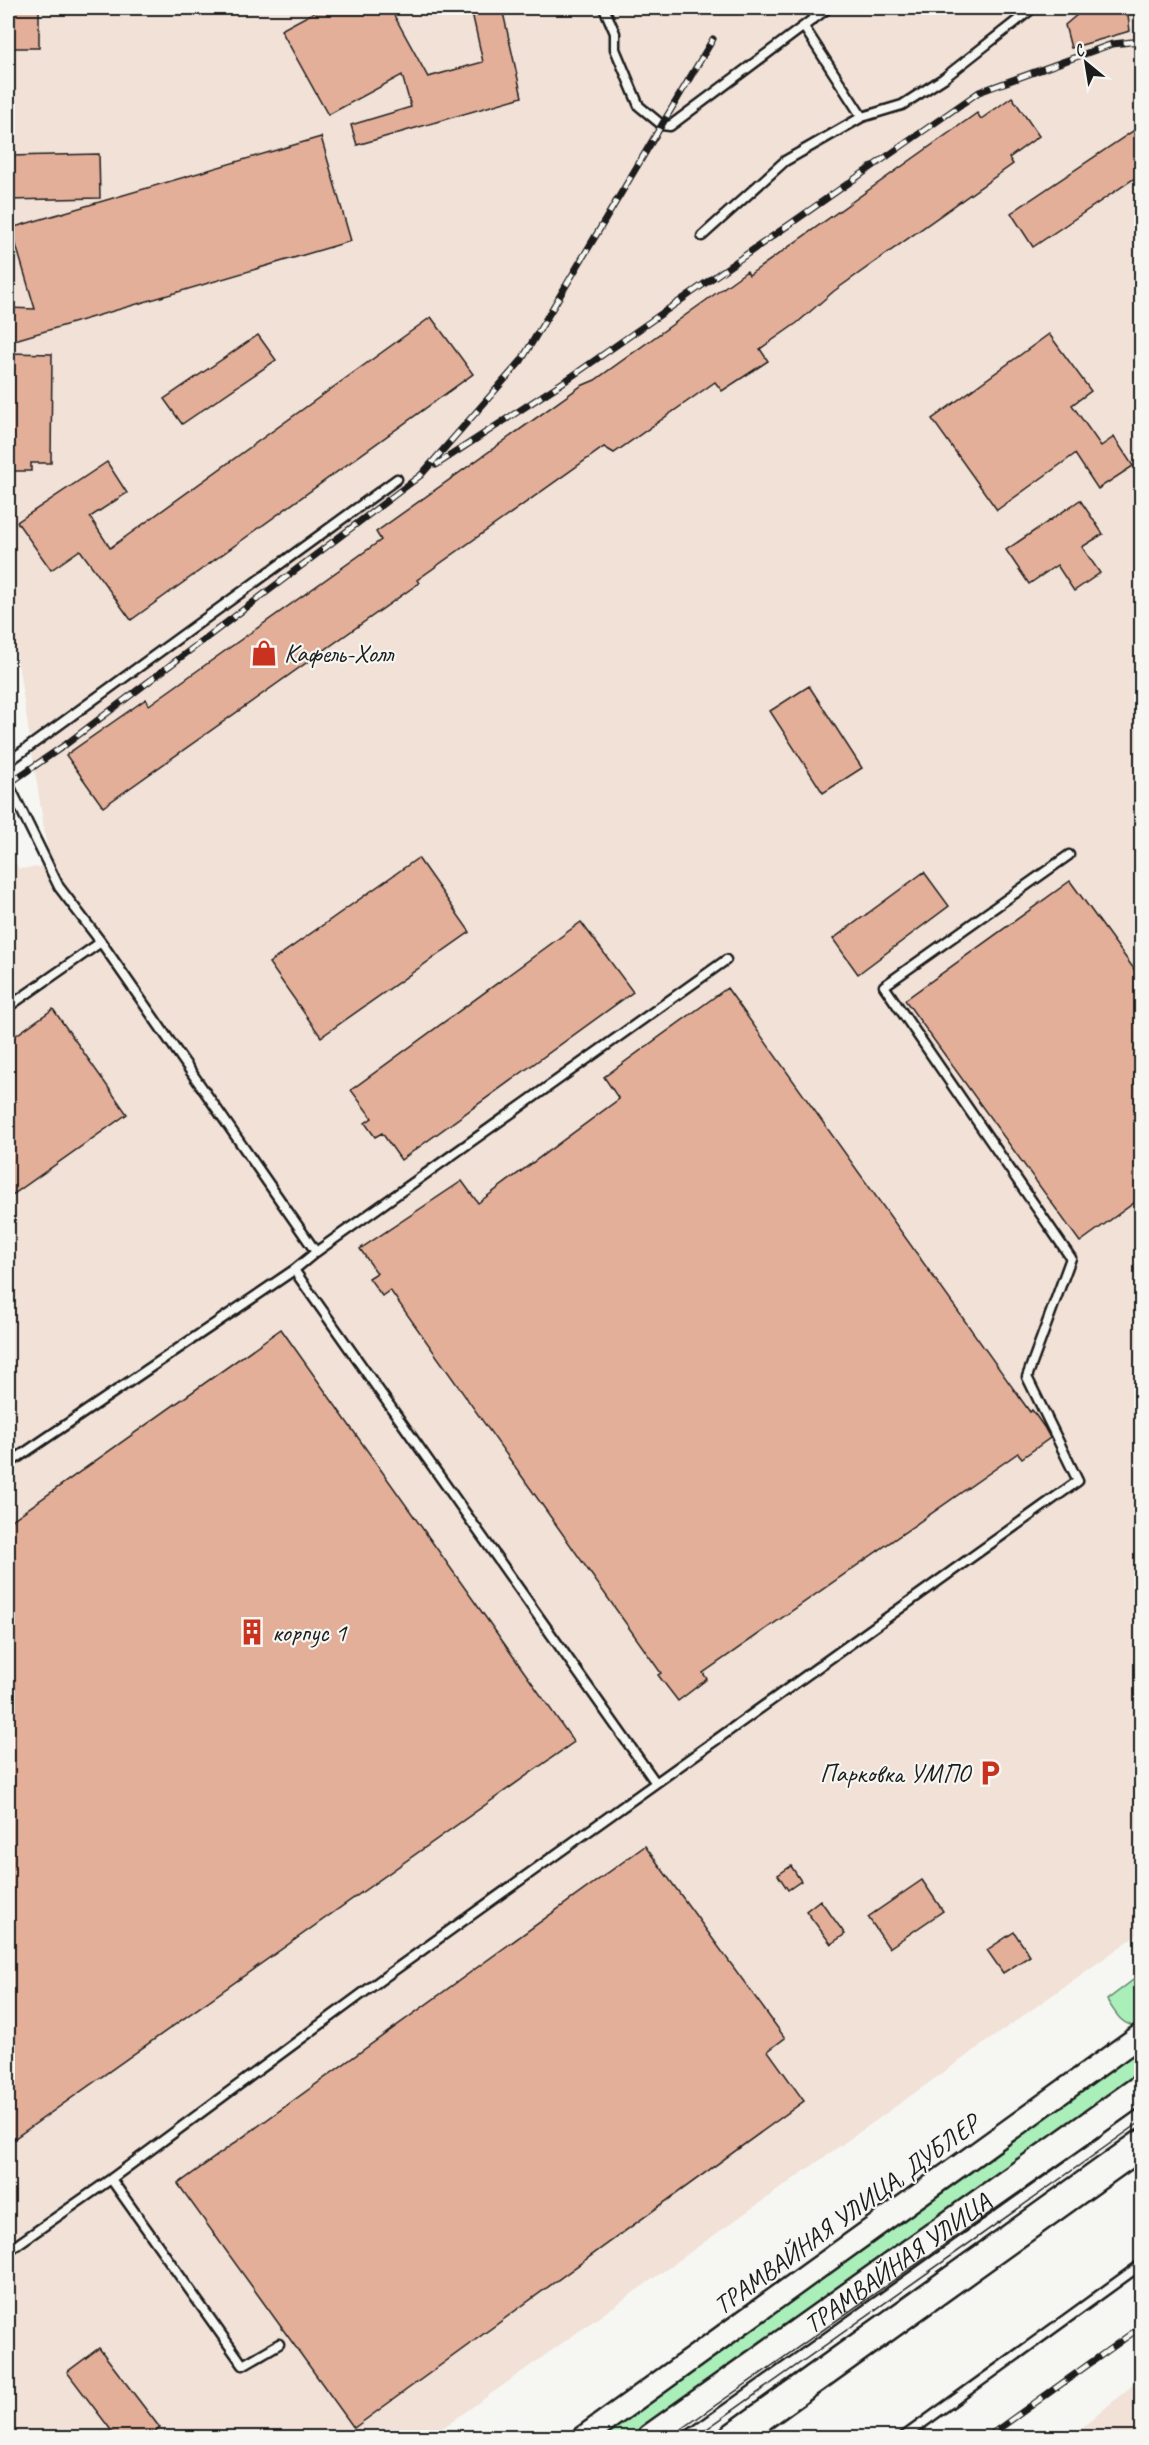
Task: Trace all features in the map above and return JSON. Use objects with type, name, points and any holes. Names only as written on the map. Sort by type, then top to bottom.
[{"type":"main road","name":"ТРАМВАЙНАЯ УЛИЦА","points":[[651,2438],[1142,2088]]},
{"type":"main road","name":"ТРАМВАЙНАЯ УЛИЦА","points":[[732,2438],[1142,2144]]},
{"type":"street","name":"ТРАМВАЙНАЯ УЛИЦА, ДУБЛЕР","points":[[582,2438],[1142,2034]]},
{"type":"lane","points":[[604,8],[615,33],[615,49],[639,106],[662,124],[670,126],[828,8]]},
{"type":"lane","points":[[702,236],[785,161],[862,117],[902,105],[944,78],[1033,8]]},
{"type":"lane","points":[[804,27],[862,117]]},
{"type":"lane","points":[[8,762],[397,480]]},
{"type":"lane","points":[[8,783],[59,887],[101,942],[316,1252]]},
{"type":"lane","points":[[8,2251],[111,2179],[386,1976],[1078,1481],[1027,1377],[1071,1257],[884,986],[1069,855]]},
{"type":"lane","points":[[8,1007],[101,942]]},
{"type":"lane","points":[[8,1464],[294,1270],[726,960]]},
{"type":"lane","points":[[294,1270],[656,1783]]},
{"type":"lane","points":[[111,2179],[243,2365],[279,2344]]},
{"type":"lane","points":[[902,2438],[1142,2264]]},
{"type":"shaded area","points":[[8,8],[1141,8],[1141,1932],[430,2437],[8,2437],[8,850],[19,869],[50,866],[8,600]]},
{"type":"shaded area","points":[[1141,2378],[1141,2437],[1071,2437]]},
{"type":"green space","points":[[1141,1974],[1141,2023],[1136,2027],[1122,2020],[1107,2000]]},
{"type":"green space","points":[[1141,2049],[1141,2073],[632,2437],[602,2438]]},
{"type":"building","points":[[8,8],[39,8],[39,48],[8,48]]},
{"type":"building","points":[[322,8],[390,8],[428,77],[483,62],[471,8],[502,8],[522,97],[357,145],[351,125],[411,107],[402,75],[328,115],[281,30]]},
{"type":"building","points":[[1085,8],[1127,8],[1130,31],[1071,48],[1065,25]]},
{"type":"building","points":[[1012,97],[1039,136],[1009,158],[1013,164],[834,291],[797,323],[760,349],[768,361],[722,391],[715,382],[614,453],[604,447],[417,580],[419,583],[103,807],[66,755],[146,699],[149,705],[381,540],[376,532],[581,386],[595,380],[747,271],[749,275],[977,113],[981,119]]},
{"type":"building","points":[[1142,125],[1142,173],[1033,247],[1011,213]]},
{"type":"building","points":[[321,137],[351,241],[8,342],[8,308],[35,309],[11,228]]},
{"type":"building","points":[[99,154],[100,198],[8,200],[8,156]]},
{"type":"building","points":[[431,317],[473,374],[131,620],[80,550],[51,570],[17,522],[107,462],[127,493],[90,517],[110,548]]},
{"type":"building","points":[[1049,334],[1091,391],[1072,405],[1101,446],[1114,437],[1133,466],[1098,489],[1075,454],[997,510],[932,419]]},
{"type":"building","points":[[258,335],[276,360],[182,424],[164,399]]},
{"type":"building","points":[[8,353],[52,354],[51,463],[31,463],[31,471],[8,471]]},
{"type":"building","points":[[1080,500],[1103,534],[1082,547],[1100,573],[1074,591],[1057,565],[1029,584],[1006,550]]},
{"type":"building","points":[[809,686],[862,768],[823,793],[770,711]]},
{"type":"building","points":[[418,858],[470,932],[321,1037],[269,963]]},
{"type":"building","points":[[924,872],[949,906],[858,974],[833,939]]},
{"type":"building","points":[[1070,881],[1142,980],[1142,1197],[1080,1242],[905,1000]]},
{"type":"building","points":[[581,922],[633,992],[401,1160],[382,1133],[375,1137],[365,1123],[372,1118],[351,1090]]},
{"type":"building","points":[[727,988],[1050,1438],[1022,1458],[1018,1453],[703,1673],[707,1679],[678,1701],[658,1675],[661,1673],[390,1290],[382,1296],[369,1278],[377,1273],[360,1249],[462,1181],[478,1203],[619,1099],[604,1077]]},
{"type":"building","points":[[53,1009],[127,1114],[8,1198],[8,1041]]},
{"type":"building","name":"корпус 1","points":[[281,1329],[574,1742],[8,2143],[8,1523]]},
{"type":"building","points":[[645,1846],[785,2038],[768,2051],[804,2101],[354,2428],[178,2184]]},
{"type":"building","points":[[791,1866],[801,1881],[788,1890],[778,1875]]},
{"type":"building","points":[[922,1880],[943,1911],[889,1948],[868,1917]]},
{"type":"building","points":[[820,1900],[845,1934],[831,1944],[806,1911]]},
{"type":"building","points":[[1014,1932],[1030,1956],[1003,1973],[987,1950]]},
{"type":"building","points":[[99,2348],[160,2428],[148,2438],[117,2438],[67,2372]]},
{"type":"tram line","points":[[669,2438],[1142,2106]]},
{"type":"tram line","points":[[694,2438],[1142,2121]]},
{"type":"railway","points":[[8,784],[65,745],[421,475],[521,361],[713,39]]},
{"type":"railway","points":[[436,465],[568,379],[979,92],[1112,44],[1142,41]]},
{"type":"railway","points":[[986,2438],[1142,2326]]},
{"type":"place","name":"Кафель-Холл","points":[[264,653]]},
{"type":"place","name":"корпус 1","points":[[252,1632]]},
{"type":"place","name":"Парковка УМПО","points":[[990,1773]]}]
